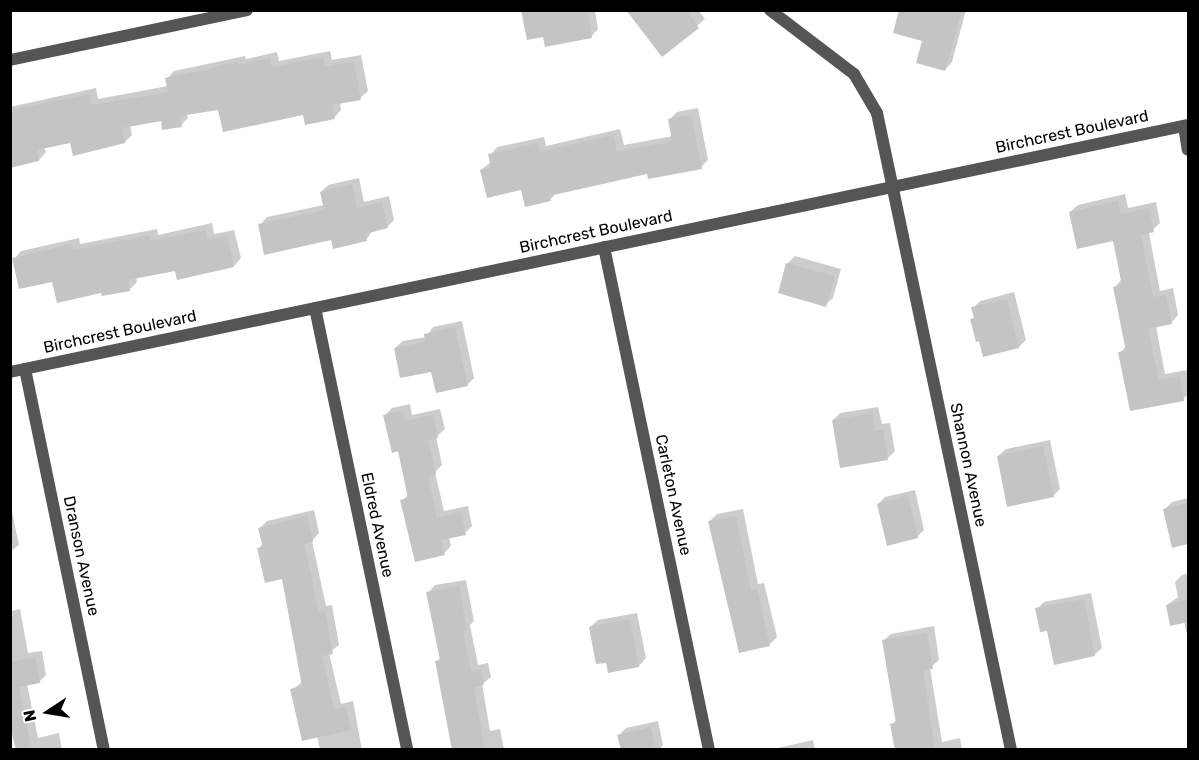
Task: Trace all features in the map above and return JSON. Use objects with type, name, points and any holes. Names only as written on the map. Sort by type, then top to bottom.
[{"type":"street","points":[[10,60],[247,10]]},
{"type":"street","name":"Shannon Avenue","points":[[770,10],[854,74],[877,112],[1011,750]]},
{"type":"street","points":[[1186,125],[1188,150]]},
{"type":"street","name":"Birchcrest Boulevard","points":[[10,372],[1186,125]]},
{"type":"street","name":"Carleton Avenue","points":[[604,247],[708,750]]},
{"type":"street","name":"Eldred Avenue","points":[[315,308],[406,750]]},
{"type":"street","name":"Dranson Avenue","points":[[25,369],[104,750]]},
{"type":"building","points":[[521,10],[587,10],[592,38],[545,47],[543,37],[527,40]]},
{"type":"building","points":[[626,10],[686,10],[699,28],[662,57]]},
{"type":"building","points":[[899,10],[962,10],[945,71],[916,63],[922,41],[893,33]]},
{"type":"building","points":[[323,57],[325,67],[354,61],[361,100],[332,105],[335,119],[305,125],[303,115],[223,132],[218,110],[180,116],[182,127],[162,130],[161,121],[122,128],[125,143],[73,156],[70,143],[37,150],[39,161],[10,168],[10,110],[89,94],[91,105],[168,92],[165,78],[238,62],[239,65],[270,58],[272,67]]},
{"type":"building","points":[[691,115],[702,169],[648,179],[647,174],[549,196],[551,201],[525,207],[521,190],[487,198],[480,170],[491,167],[488,154],[538,143],[539,152],[613,135],[617,152],[672,141],[668,119]]},
{"type":"building","points":[[352,184],[357,208],[382,202],[388,228],[365,234],[367,241],[333,249],[331,240],[264,255],[258,224],[324,210],[320,192]]},
{"type":"building","points":[[1118,201],[1121,214],[1149,208],[1154,232],[1141,235],[1153,297],[1166,295],[1172,324],[1148,329],[1159,380],[1180,376],[1184,401],[1130,411],[1118,352],[1126,351],[1113,287],[1122,285],[1113,241],[1077,249],[1069,212]]},
{"type":"building","points":[[205,230],[207,240],[227,236],[234,267],[177,280],[175,271],[128,280],[130,291],[102,296],[101,293],[57,303],[52,282],[19,289],[12,258],[72,244],[73,250],[150,235],[151,241]]},
{"type":"building","points":[[786,263],[835,276],[826,307],[778,293]]},
{"type":"building","points":[[1007,299],[1019,348],[983,357],[970,319],[974,318],[971,307]]},
{"type":"building","points":[[455,327],[468,386],[436,393],[431,372],[400,378],[394,348],[425,342],[424,334]]},
{"type":"building","points":[[403,411],[405,421],[433,415],[438,438],[428,440],[436,474],[428,476],[437,518],[461,512],[466,535],[441,540],[445,555],[415,562],[400,500],[408,498],[398,451],[392,453],[383,415]]},
{"type":"building","points":[[872,413],[875,431],[883,429],[888,460],[840,468],[832,420]]},
{"type":"building","points":[[1043,446],[1054,497],[1007,507],[997,456]]},
{"type":"building","points":[[908,496],[918,538],[887,546],[877,504]]},
{"type":"building","points":[[1188,503],[1188,544],[1172,548],[1163,509]]},
{"type":"building","points":[[307,516],[313,542],[304,544],[319,613],[325,612],[333,654],[322,656],[334,710],[346,707],[351,730],[302,741],[290,689],[302,686],[282,579],[265,583],[257,548],[263,547],[258,528]]},
{"type":"building","points":[[736,516],[751,591],[757,589],[770,646],[739,653],[708,521]]},
{"type":"building","points":[[459,586],[467,630],[463,631],[471,671],[481,669],[484,685],[474,687],[485,750],[452,750],[435,661],[440,660],[426,592]]},
{"type":"building","points":[[1084,599],[1095,656],[1054,665],[1047,631],[1040,632],[1035,608]]},
{"type":"building","points":[[1188,599],[1188,622],[1170,626],[1166,605]]},
{"type":"building","points":[[630,619],[639,667],[608,673],[606,663],[596,664],[589,627]]},
{"type":"building","points":[[927,633],[933,669],[923,670],[935,750],[895,750],[890,724],[896,723],[882,640]]},
{"type":"building","points":[[35,657],[40,683],[19,687],[32,750],[16,750],[10,726],[10,662]]},
{"type":"building","points":[[651,727],[656,750],[621,750],[617,735]]}]
